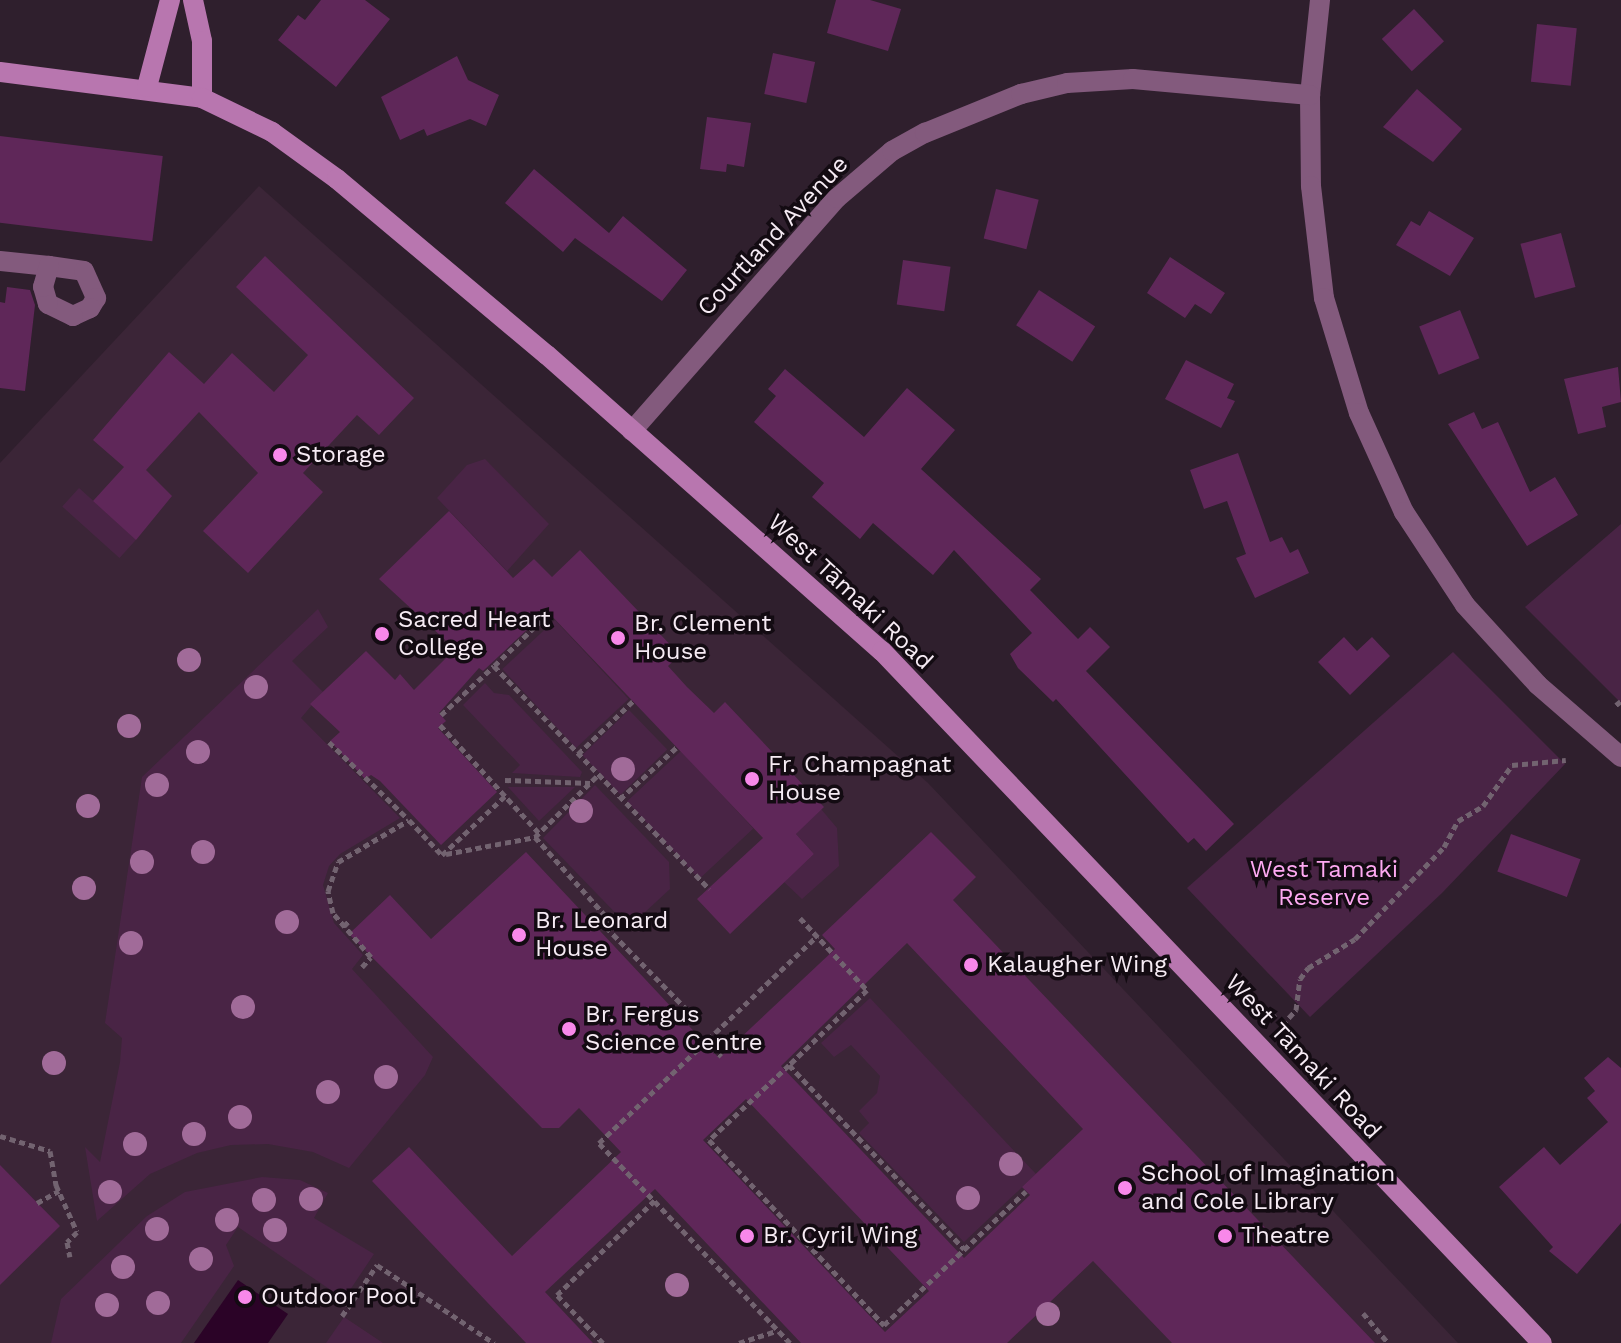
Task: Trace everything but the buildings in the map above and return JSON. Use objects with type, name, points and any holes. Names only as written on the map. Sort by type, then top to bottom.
[{"type":"main road","points":[[147,87],[170,0]]},
{"type":"main road","points":[[193,0],[202,41],[202,98]]},
{"type":"main road","name":"West Tāmaki Road","points":[[0,72],[147,87],[202,98],[305,153],[632,431],[882,651],[1542,1343]]},
{"type":"street","points":[[1320,0],[1310,95],[1311,186],[1324,298],[1345,375],[1386,475],[1431,557],[1465,605],[1538,685],[1621,757]]},
{"type":"street","name":"Courtland Avenue","points":[[632,431],[837,198],[892,151],[925,133],[1021,94],[1067,83],[1133,79],[1310,95]]},
{"type":"street","points":[[0,261],[49,266]]},
{"type":"path","points":[[441,715],[549,613]]},
{"type":"path","points":[[494,666],[709,889]]},
{"type":"path","points":[[578,754],[633,701]]},
{"type":"path","points":[[440,725],[505,796],[611,922],[606,927],[695,1018]]},
{"type":"path","points":[[329,742],[442,855]]},
{"type":"path","points":[[620,799],[677,747]]},
{"type":"path","points":[[1271,1013],[1282,1025],[1296,1010],[1300,979],[1308,968],[1355,939],[1444,847],[1458,821],[1483,806],[1512,765],[1566,760]]},
{"type":"path","points":[[442,855],[537,835],[598,775]]},
{"type":"path","points":[[505,780],[590,783]]},
{"type":"path","points":[[442,855],[505,796]]},
{"type":"path","points":[[362,967],[371,957],[333,913],[327,885],[338,862],[409,820]]},
{"type":"path","points":[[800,918],[867,990],[709,1140],[717,1144],[884,1325],[1026,1191]]},
{"type":"path","points":[[344,926],[350,920]]},
{"type":"path","points":[[790,1343],[599,1143],[817,936]]},
{"type":"path","points":[[705,1040],[721,1056]]},
{"type":"path","points":[[789,1065],[964,1249]]},
{"type":"path","points":[[655,1087],[661,1093]]},
{"type":"path","points":[[0,1136],[50,1151],[59,1191],[77,1232],[67,1242],[70,1257]]},
{"type":"path","points":[[37,1203],[59,1191]]},
{"type":"path","points":[[603,1343],[557,1295],[655,1200]]},
{"type":"path","points":[[342,1316],[377,1265],[494,1343]]},
{"type":"path","points":[[1363,1313],[1388,1343]]},
{"type":"path","points":[[739,1343],[778,1331]]},
{"type":"shaded area","name":"Sacred Heart College","points":[[259,186],[928,783],[1458,1343],[0,1343],[0,463]]},
{"type":"shaded area","name":"Outdoor Pool","points":[[238,1280],[288,1314],[268,1343],[194,1343]]},
{"type":"green space","points":[[485,459],[549,524],[507,571],[437,498],[467,465]]},
{"type":"green space","points":[[79,488],[136,540],[119,558],[62,507]]},
{"type":"green space","points":[[1621,524],[1621,703],[1525,607]]},
{"type":"green space","points":[[318,609],[328,627],[292,661],[323,692],[301,718],[400,818],[340,854],[329,866],[323,885],[334,923],[363,955],[352,969],[433,1057],[425,1075],[349,1168],[313,1152],[268,1144],[231,1145],[197,1153],[150,1174],[97,1221],[85,1147],[100,1162],[120,1062],[122,1038],[105,1023],[142,777]]},
{"type":"green space","points":[[555,620],[629,699],[576,748],[502,669]]},
{"type":"green space","name":"West Tamaki Reserve","points":[[1453,652],[1565,764],[1442,893],[1310,1017],[1187,888]]},
{"type":"green space","points":[[485,683],[494,693],[509,695],[582,772],[580,777],[512,773],[520,765],[463,705]]},
{"type":"green space","points":[[629,710],[667,750],[620,795],[582,755]]},
{"type":"green space","points":[[681,751],[753,829],[699,879],[627,801]]},
{"type":"green space","points":[[595,785],[669,862],[670,889],[629,927],[543,838]]},
{"type":"green space","points":[[508,787],[575,787],[539,821]]},
{"type":"green space","points":[[821,809],[837,828],[839,866],[802,899],[784,882],[814,854],[796,834]]},
{"type":"green space","points":[[870,998],[1036,1174],[964,1242],[859,1133],[869,1123],[859,1111],[877,1093],[880,1076],[851,1045],[834,1057],[821,1043]]},
{"type":"green space","points":[[262,1177],[300,1180],[328,1193],[314,1218],[374,1254],[344,1299],[238,1227],[226,1245],[234,1266],[181,1343],[51,1343],[61,1299],[147,1216],[185,1192]]},
{"type":"green space","points":[[344,1317],[383,1343],[326,1343]]},
{"type":"place","name":"Storage","points":[[280,455]]},
{"type":"place","name":"Sacred Heart College","points":[[382,634]]},
{"type":"place","name":"Br. Clement House","points":[[618,638]]},
{"type":"place","name":"Fr. Champagnat House","points":[[752,779]]},
{"type":"place","name":"Br. Leonard House","points":[[519,935]]},
{"type":"place","name":"Kalaugher Wing","points":[[971,965]]},
{"type":"place","name":"Br. Fergus Science Centre","points":[[569,1029]]},
{"type":"place","name":"School of Imagination and Cole Library","points":[[1125,1188]]},
{"type":"place","name":"Br. Cyril Wing","points":[[747,1236]]},
{"type":"place","name":"Theatre","points":[[1225,1236]]},
{"type":"place","name":"Outdoor Pool","points":[[245,1297]]}]
